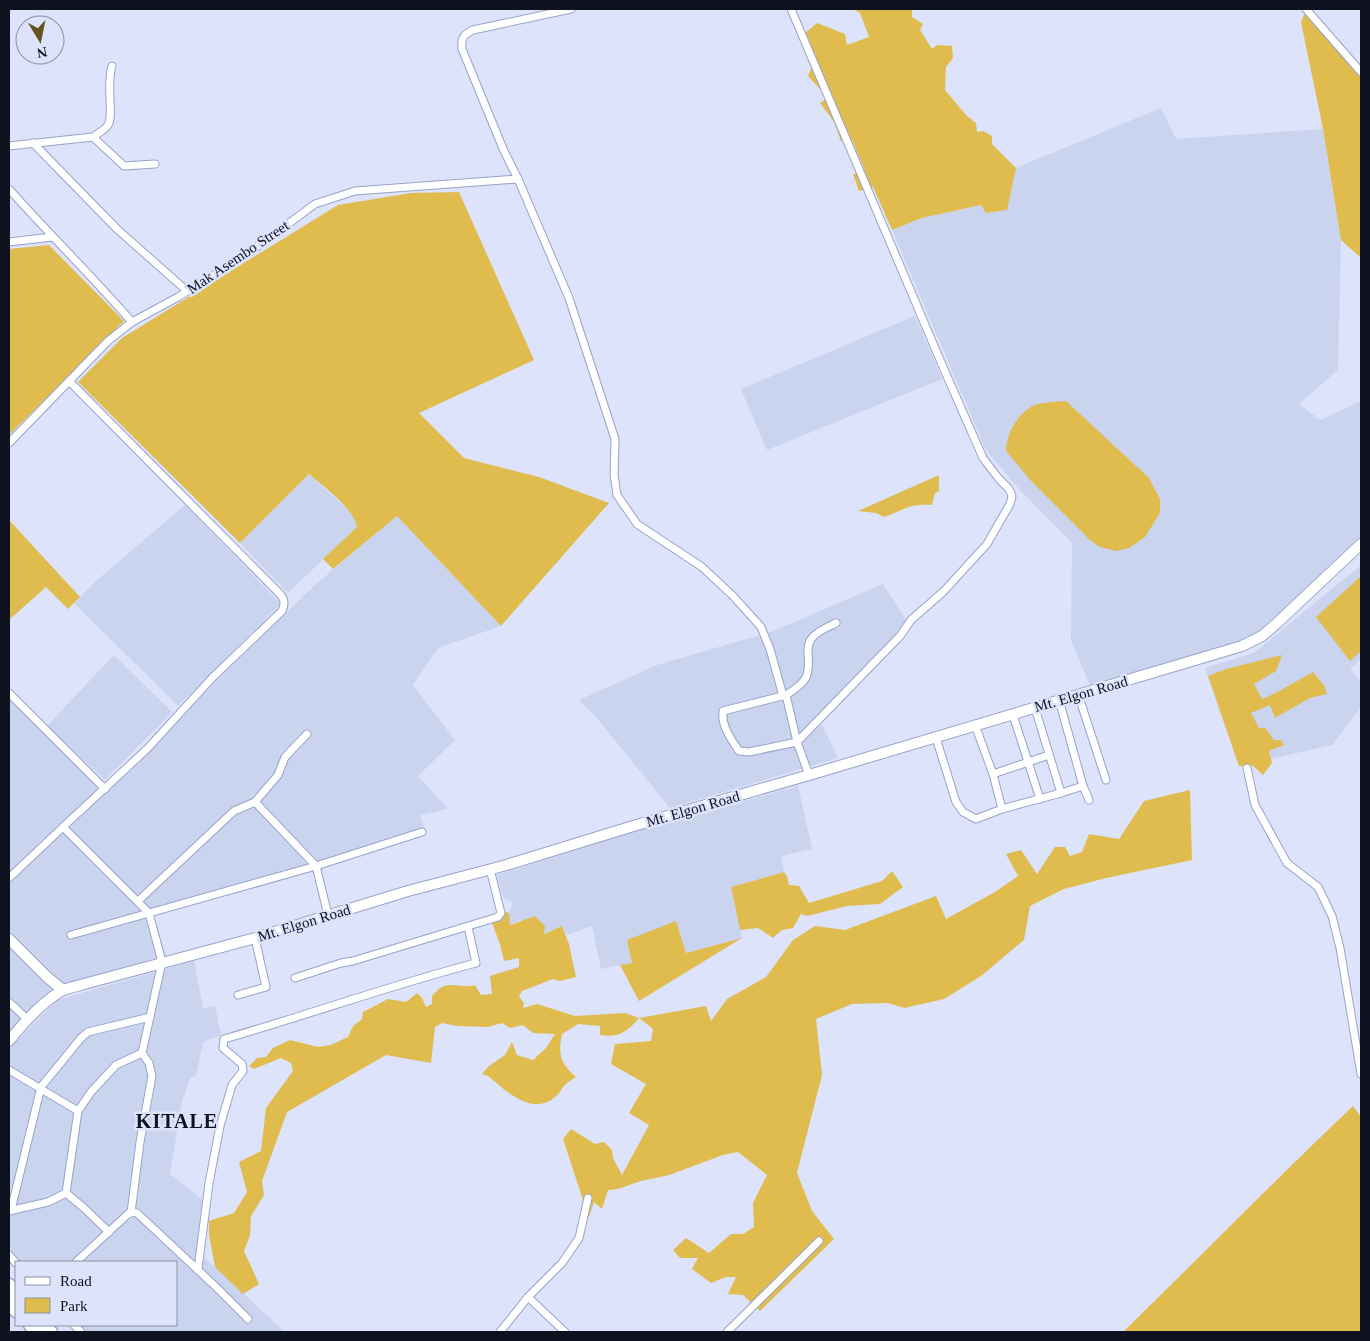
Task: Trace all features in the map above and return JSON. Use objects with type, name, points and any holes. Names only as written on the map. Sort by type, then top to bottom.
[{"type":"street","points":[[571,9],[473,30],[464,34],[461,41],[462,49],[504,151],[569,298],[615,439],[614,475],[617,495],[637,524],[702,567],[733,596],[761,627],[770,649],[797,742],[809,775]]},
{"type":"street","points":[[791,9],[979,450],[999,479],[1009,489],[1012,496],[1010,504],[987,544],[951,584],[911,620],[900,636],[797,742],[743,752],[739,751],[722,719],[723,711],[784,695],[797,688],[810,671],[808,647],[810,640],[814,635],[836,623]]},
{"type":"street","points":[[1306,9],[1361,72]]},
{"type":"street","points":[[9,146],[92,137],[108,125],[111,117],[109,79],[112,66]]},
{"type":"street","points":[[92,137],[124,166],[155,164]]},
{"type":"street","points":[[33,143],[117,229],[187,291]]},
{"type":"street","name":"Mak Asembo Street","points":[[9,443],[108,341],[132,322],[242,258],[315,204],[355,191],[518,179]]},
{"type":"street","points":[[9,189],[52,237],[90,274],[132,322]]},
{"type":"street","points":[[9,242],[52,237]]},
{"type":"street","points":[[9,878],[147,750],[212,678],[282,611],[285,605],[284,599],[280,594],[69,381]]},
{"type":"street","name":"Mt. Elgon Road","points":[[9,1041],[27,1019],[63,990],[254,938],[490,869],[936,738],[1252,642],[1295,608],[1361,544]]},
{"type":"street","points":[[9,693],[105,789]]},
{"type":"street","points":[[1078,694],[1106,780]]},
{"type":"street","points":[[1058,700],[1083,786],[1089,800]]},
{"type":"street","points":[[1035,708],[1061,794]]},
{"type":"street","points":[[1013,714],[1040,799]]},
{"type":"street","points":[[974,725],[992,774],[1002,809]]},
{"type":"street","points":[[138,900],[234,811],[255,802],[278,775],[285,757],[308,734]]},
{"type":"street","points":[[936,738],[956,802],[963,812],[976,819],[1002,809],[1061,794],[1083,786]]},
{"type":"street","points":[[992,774],[1049,755]]},
{"type":"street","points":[[1247,768],[1255,805],[1287,863],[1318,887],[1332,916],[1340,948],[1361,1074]]},
{"type":"street","points":[[255,802],[316,866],[328,915]]},
{"type":"street","points":[[63,826],[98,864],[138,900],[149,913],[162,962],[142,1053]]},
{"type":"street","points":[[72,935],[316,866],[422,832]]},
{"type":"street","points":[[295,978],[498,918],[501,913],[490,869]]},
{"type":"street","points":[[198,1269],[209,1183],[220,1126],[232,1085],[242,1071],[242,1064],[223,1048],[224,1038],[476,963],[468,927]]},
{"type":"street","points":[[238,994],[266,987],[254,938]]},
{"type":"street","points":[[9,939],[47,977],[63,990]]},
{"type":"street","points":[[9,1002],[27,1019]]},
{"type":"street","points":[[66,1193],[48,1202],[10,1211],[41,1088],[81,1038],[88,1032],[150,1017]]},
{"type":"street","points":[[66,1193],[78,1110],[91,1092],[116,1065],[142,1053]]},
{"type":"street","points":[[77,1261],[130,1213],[152,1076],[149,1062],[142,1053]]},
{"type":"street","points":[[9,1070],[78,1110]]},
{"type":"street","points":[[66,1193],[109,1232]]},
{"type":"street","points":[[500,1332],[528,1297],[562,1263],[578,1238],[588,1198]]},
{"type":"street","points":[[130,1213],[137,1213],[144,1219],[248,1319]]},
{"type":"street","points":[[727,1332],[820,1241]]},
{"type":"street","points":[[528,1297],[565,1332]]},
{"type":"shaded area","points":[[1161,108],[1176,139],[1323,129],[1341,240],[1338,370],[1299,404],[1320,420],[1361,401],[1361,539],[1313,585],[1254,637],[1198,656],[1090,685],[1071,641],[1072,543],[1020,490],[986,450],[892,230],[922,218],[982,205],[986,213],[1006,210],[1016,168]]},
{"type":"shaded area","points":[[915,316],[942,379],[767,450],[741,389]]},
{"type":"shaded area","points":[[309,474],[348,510],[356,520],[357,527],[288,593],[240,543]]},
{"type":"shaded area","points":[[185,505],[281,604],[178,706],[74,603],[97,580]]},
{"type":"shaded area","points":[[397,516],[501,626],[438,648],[413,685],[455,740],[418,776],[448,809],[420,815],[426,834],[154,916],[166,955],[65,986],[9,1034],[9,883],[63,831],[87,858],[135,905],[152,915],[142,900],[69,828],[154,748],[216,681],[316,584]]},
{"type":"shaded area","points":[[1361,565],[1361,659],[1350,669],[1361,683],[1361,707],[1332,745],[1239,766],[1205,668],[1254,653]]},
{"type":"shaded area","points":[[883,584],[907,622],[804,729],[823,726],[838,758],[670,808],[596,717],[579,700],[657,665],[774,631]]},
{"type":"shaded area","points":[[114,655],[172,712],[105,780],[47,726]]},
{"type":"shaded area","points":[[9,699],[95,784],[98,790],[9,872]]},
{"type":"shaded area","points":[[798,786],[812,849],[781,856],[784,872],[731,887],[742,938],[686,953],[676,921],[632,963],[601,969],[592,926],[566,935],[562,926],[543,934],[521,920],[509,925],[509,913],[513,902],[503,897],[497,875],[625,834]]},
{"type":"shaded area","points":[[194,961],[203,1009],[215,1006],[221,1035],[203,1042],[196,1076],[190,1078],[182,1102],[170,1174],[203,1200],[196,1250],[285,1332],[87,1332],[81,1326],[178,1326],[178,1261],[20,1261],[9,1249],[9,1049],[57,1000]]},
{"type":"green space","points":[[854,9],[912,9],[912,17],[923,24],[920,30],[932,49],[937,45],[952,46],[953,58],[946,67],[945,90],[967,116],[976,123],[977,132],[983,131],[992,136],[992,144],[1016,168],[1007,210],[986,213],[981,205],[922,218],[892,230],[873,187],[859,191],[853,174],[865,171],[852,140],[841,141],[834,122],[820,103],[832,95],[820,89],[808,76],[816,55],[799,38],[817,23],[845,34],[847,45],[869,37],[860,13]]},
{"type":"green space","points":[[1305,12],[1361,76],[1361,258],[1341,240],[1323,129],[1301,22]]},
{"type":"green space","points":[[459,192],[534,360],[419,413],[464,458],[539,477],[609,503],[501,626],[397,516],[333,569],[323,559],[357,527],[355,520],[344,505],[309,474],[240,543],[78,382],[122,338],[338,205],[411,193]]},
{"type":"green space","points":[[49,245],[124,321],[9,435],[9,249]]},
{"type":"green space","points":[[1066,401],[1149,478],[1160,499],[1160,513],[1145,537],[1129,548],[1116,551],[1100,547],[1091,541],[1032,482],[1006,451],[1011,430],[1025,411],[1038,404]]},
{"type":"green space","points":[[939,475],[939,491],[935,493],[932,505],[912,506],[884,517],[876,513],[858,511]]},
{"type":"green space","points":[[9,520],[80,597],[68,609],[46,587],[9,620]]},
{"type":"green space","points":[[1361,576],[1361,651],[1350,661],[1316,617]]},
{"type":"green space","points":[[1282,655],[1276,671],[1254,684],[1262,699],[1313,672],[1324,685],[1327,694],[1310,698],[1275,718],[1270,705],[1251,713],[1259,728],[1265,728],[1274,740],[1281,740],[1284,745],[1269,751],[1272,763],[1263,775],[1253,766],[1239,766],[1208,676],[1226,669]]},
{"type":"green space","points":[[1190,790],[1192,860],[1064,889],[1030,906],[1024,940],[981,976],[944,999],[904,1008],[888,1003],[852,1004],[816,1019],[822,1075],[797,1173],[812,1211],[834,1239],[760,1311],[743,1295],[728,1294],[736,1277],[726,1277],[711,1283],[692,1269],[698,1258],[680,1258],[673,1250],[686,1238],[709,1253],[731,1234],[743,1234],[754,1227],[753,1203],[767,1175],[738,1152],[723,1155],[669,1175],[608,1190],[602,1209],[594,1202],[589,1217],[581,1211],[584,1203],[563,1139],[571,1129],[595,1144],[604,1142],[612,1150],[613,1158],[622,1175],[649,1125],[629,1113],[646,1084],[611,1064],[615,1044],[651,1041],[653,1029],[639,1018],[706,1006],[711,1021],[727,999],[766,977],[793,940],[815,926],[845,930],[936,896],[946,919],[995,892],[1018,876],[1006,854],[1021,850],[1037,874],[1055,847],[1065,847],[1070,856],[1082,852],[1089,834],[1119,839],[1144,801]]},
{"type":"green space","points":[[892,871],[903,887],[880,904],[847,906],[807,916],[801,914],[793,928],[782,930],[773,938],[758,928],[740,930],[731,887],[784,872],[789,885],[799,886],[809,903],[882,881]]},
{"type":"green space","points":[[504,911],[509,913],[510,925],[535,916],[545,926],[544,934],[562,926],[569,944],[576,977],[560,981],[553,979],[522,991],[519,997],[524,1003],[523,1008],[537,1004],[575,1016],[625,1013],[639,1018],[631,1027],[618,1035],[600,1035],[600,1026],[578,1024],[562,1034],[560,1053],[563,1063],[576,1077],[547,1102],[538,1104],[520,1100],[488,1076],[482,1074],[489,1066],[505,1055],[512,1042],[517,1055],[533,1060],[546,1048],[555,1034],[533,1033],[523,1025],[510,1028],[502,1023],[488,1027],[457,1026],[442,1023],[435,1027],[431,1063],[386,1055],[287,1112],[262,1181],[264,1195],[251,1216],[250,1235],[244,1251],[259,1284],[243,1294],[215,1267],[209,1235],[209,1221],[234,1213],[247,1192],[239,1162],[261,1151],[266,1108],[293,1071],[291,1063],[281,1058],[254,1069],[249,1066],[257,1058],[266,1057],[273,1048],[290,1040],[318,1047],[331,1045],[348,1037],[353,1026],[362,1019],[363,1012],[388,999],[406,1002],[417,993],[422,998],[426,1007],[432,1004],[432,996],[438,990],[450,985],[475,985],[481,995],[492,994],[490,976],[519,967],[519,958],[504,961],[492,923],[503,919]]},
{"type":"green space","points":[[676,921],[686,953],[742,938],[639,1001],[620,965],[632,963],[627,940]]},
{"type":"green space","points":[[1353,1106],[1361,1117],[1361,1332],[1123,1332],[1295,1162]]},
{"type":"district","name":"KITALE","points":[[177,1121]]}]
